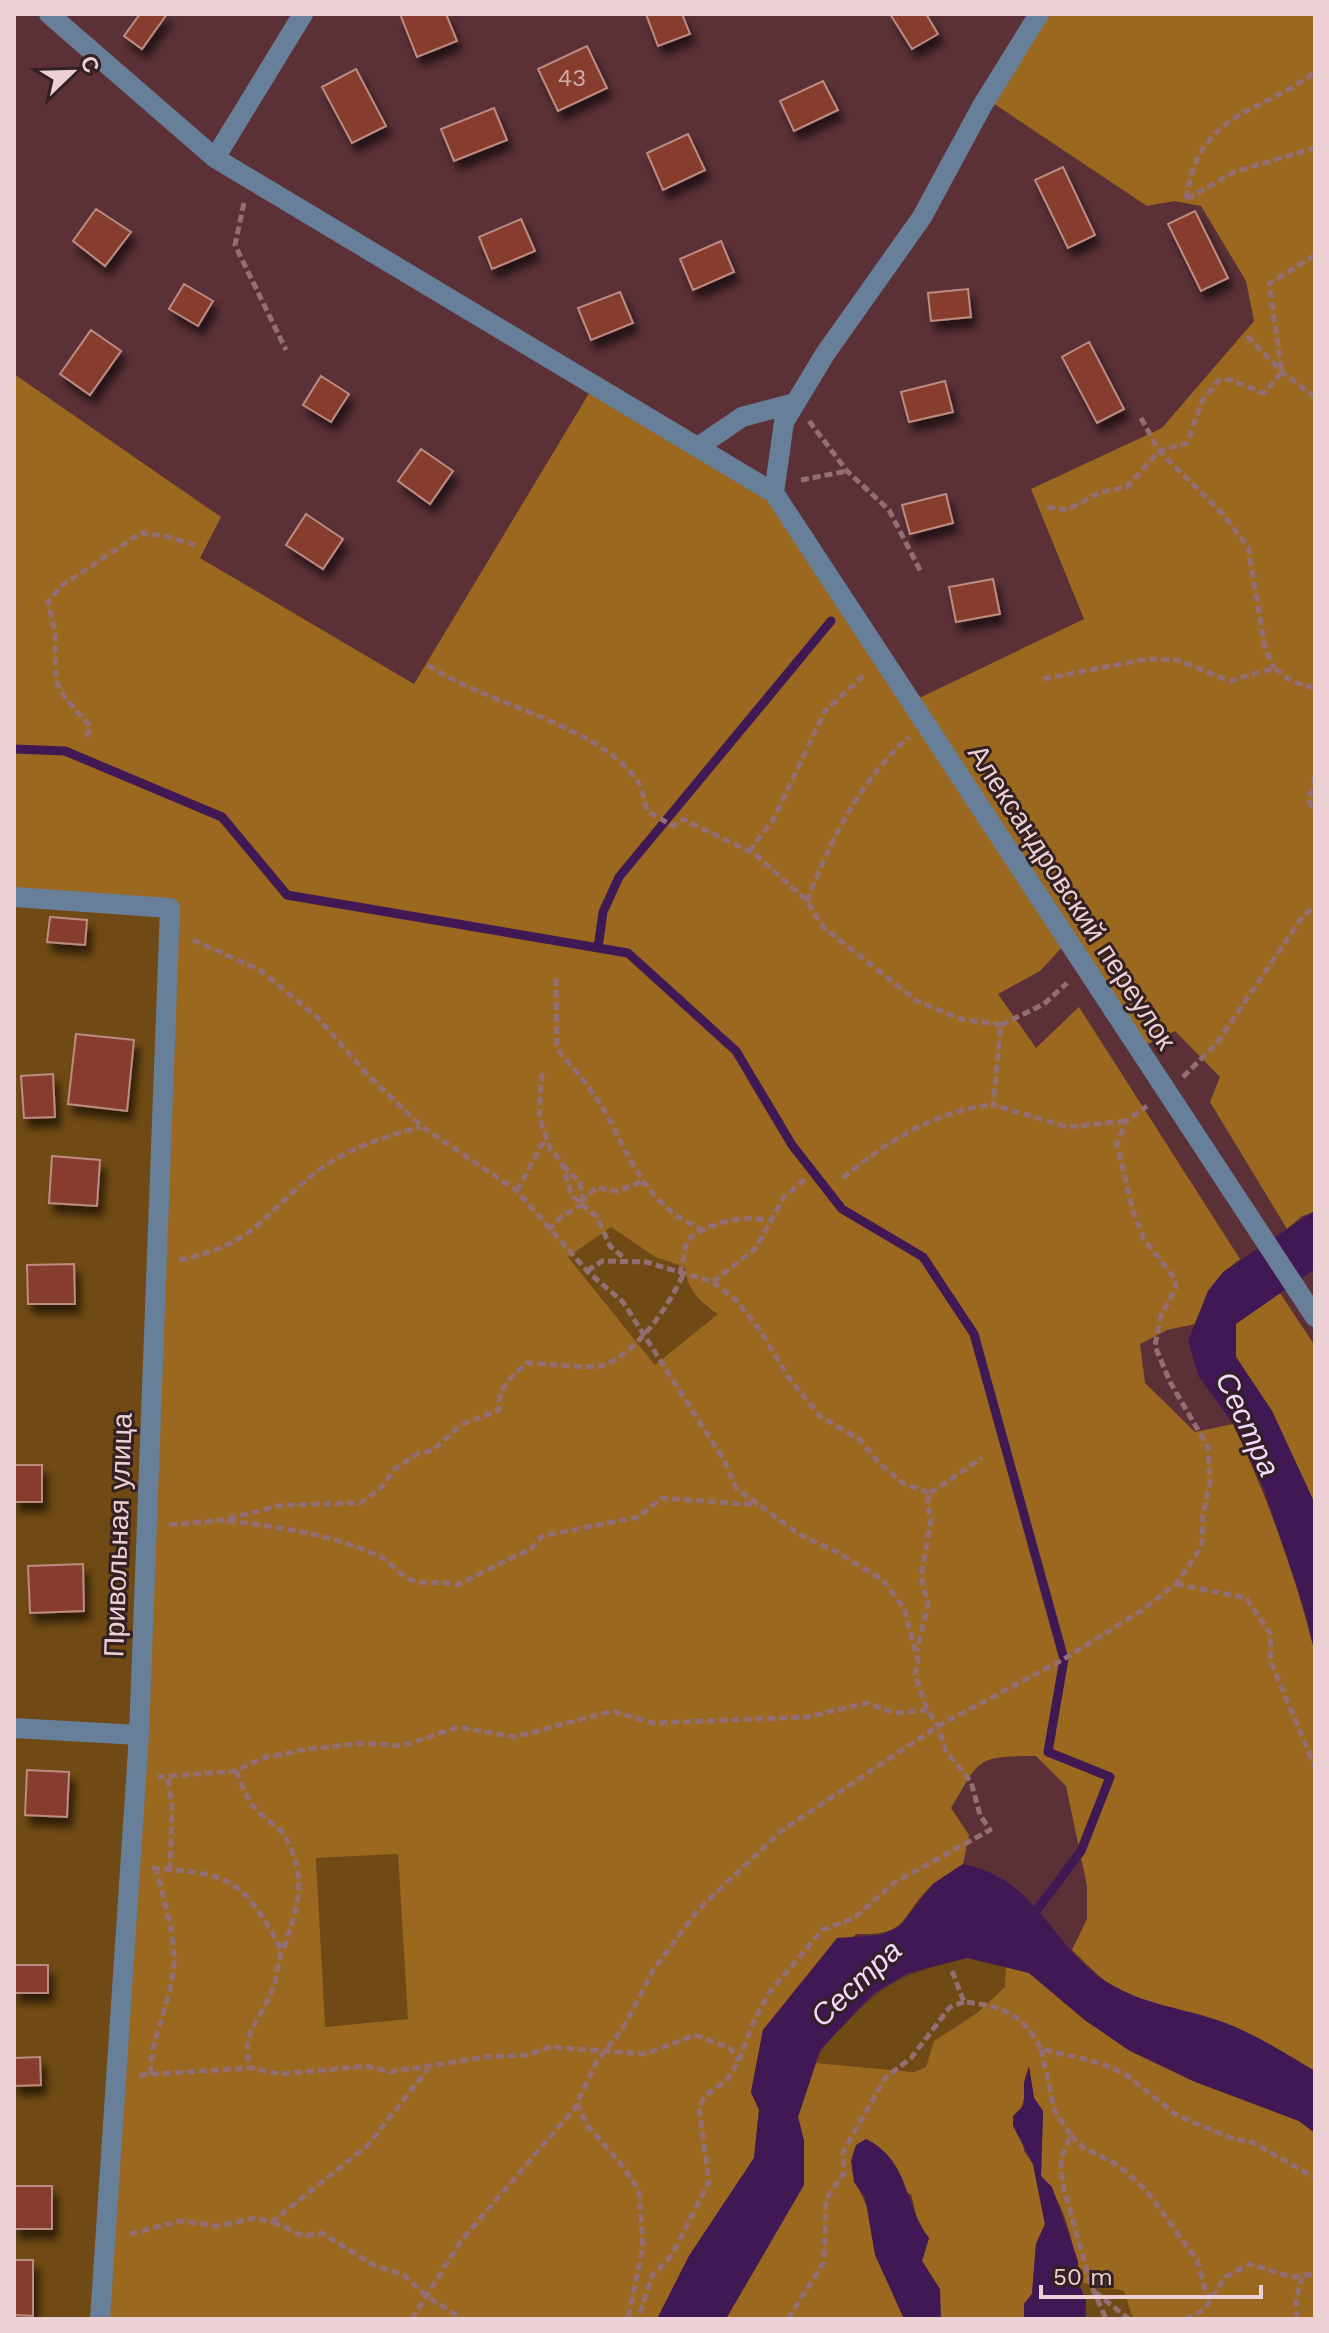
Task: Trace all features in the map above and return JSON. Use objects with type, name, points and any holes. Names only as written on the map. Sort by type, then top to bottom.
[{"type":"street","points":[[49,14],[215,158],[778,495],[784,422],[825,354],[922,217],[982,106],[1039,14]]},
{"type":"street","points":[[215,158],[303,14]]},
{"type":"street","points":[[698,447],[742,417],[795,403]]},
{"type":"street","name":"Александровский переулок","points":[[778,495],[1315,1317]]},
{"type":"street","name":"Привольная улица","points":[[14,897],[170,908],[139,1735],[100,2319]]},
{"type":"street","points":[[14,1728],[139,1735]]},
{"type":"path","points":[[1315,72],[1228,120],[1202,148],[1190,172],[1186,199],[1234,172],[1315,148]]},
{"type":"path","points":[[249,178],[235,245],[286,350]]},
{"type":"path","points":[[1047,507],[1067,510],[1101,492],[1127,487],[1159,451],[1187,443],[1203,399],[1219,380],[1231,380],[1264,393],[1282,372],[1269,284],[1315,255]]},
{"type":"path","points":[[1247,336],[1282,372],[1315,397]]},
{"type":"path","points":[[795,403],[847,471],[889,510],[922,574]]},
{"type":"path","points":[[1141,418],[1159,451],[1222,513],[1248,547],[1265,648],[1274,668],[1293,682],[1315,688]]},
{"type":"path","points":[[778,495],[847,471]]},
{"type":"path","points":[[87,737],[90,726],[86,717],[66,699],[56,681],[55,632],[48,602],[61,586],[141,533],[195,545]]},
{"type":"path","points":[[1043,679],[1147,659],[1177,660],[1230,681],[1274,668]]},
{"type":"path","points":[[749,851],[773,820],[825,711],[848,686],[884,660]]},
{"type":"path","points":[[428,665],[582,739],[621,763],[639,783],[647,811],[673,826],[683,819],[749,851],[807,901],[823,927],[917,1001],[961,1019],[1001,1025],[1044,1004],[1083,966]]},
{"type":"path","points":[[807,901],[831,839],[892,752],[926,722]]},
{"type":"path","points":[[1315,777],[1309,801],[1315,813]]},
{"type":"path","points":[[843,1178],[871,1155],[914,1128],[974,1107],[993,1105],[1068,1127],[1126,1121],[1167,1094],[1217,1043],[1303,916],[1315,906]]},
{"type":"path","points":[[194,940],[260,970],[318,1018],[367,1074],[421,1126],[517,1191],[587,1271],[623,1302],[724,1460],[736,1488],[800,1535],[837,1552],[883,1580],[904,1608],[916,1652]]},
{"type":"path","points":[[556,978],[557,1045],[608,1117],[641,1182],[678,1216],[701,1229]]},
{"type":"path","points":[[993,1105],[1001,1025]]},
{"type":"path","points":[[542,1073],[539,1117],[545,1137],[551,1151],[580,1182],[582,1202]]},
{"type":"path","points":[[412,2319],[461,2241],[577,2103],[604,2050],[623,2028],[654,1969],[698,1910],[781,1831],[938,1726],[1064,1659],[1176,1584],[1202,1546],[1210,1483],[1208,1447],[1170,1382],[1155,1346],[1161,1315],[1176,1288],[1175,1279],[1144,1239],[1133,1211],[1117,1144],[1126,1121]]},
{"type":"path","points":[[156,1265],[216,1252],[254,1231],[312,1176],[362,1144],[421,1126]]},
{"type":"path","points":[[517,1191],[545,1137]]},
{"type":"path","points":[[563,1165],[572,1196],[597,1217],[610,1246],[626,1260]]},
{"type":"path","points":[[713,1282],[755,1249],[784,1197],[808,1177]]},
{"type":"path","points":[[548,1230],[596,1188],[618,1191],[641,1182]]},
{"type":"path","points":[[146,1524],[193,1525],[283,1505],[360,1503],[380,1489],[395,1469],[406,1461],[433,1450],[461,1425],[499,1410],[498,1397],[506,1382],[527,1363],[599,1368],[621,1355],[644,1334],[682,1275],[687,1240],[701,1229],[758,1218],[769,1221]]},
{"type":"path","points":[[587,1271],[602,1261],[626,1260],[646,1262],[713,1282],[737,1301],[762,1333],[788,1377],[821,1417],[859,1439],[880,1464],[904,1484],[930,1493]]},
{"type":"path","points":[[638,2319],[652,2276],[672,2255],[709,2182],[699,2107],[706,2095],[727,2080],[739,2061],[753,2023],[769,1993],[822,1930],[854,1918],[894,1883],[990,1830],[980,1815],[971,1782],[946,1751],[915,1674],[916,1652],[928,1605],[921,1577],[931,1519],[927,1505],[930,1493],[982,1458]]},
{"type":"path","points":[[223,1520],[294,1529],[331,1539],[381,1557],[413,1581],[445,1581],[457,1585],[532,1548],[542,1536],[638,1517],[662,1498],[761,1505]]},
{"type":"path","points":[[1176,1584],[1246,1598],[1271,1635],[1270,1660],[1315,1767]]},
{"type":"path","points":[[137,1773],[168,1779],[236,1771],[262,1758],[308,1749],[365,1743],[402,1746],[458,1727],[515,1737],[612,1711],[653,1723],[807,1717],[867,1703],[895,1713],[927,1710]]},
{"type":"path","points":[[236,1771],[249,1803],[265,1821],[283,1832],[300,1868],[299,1905],[262,2014],[249,2031],[245,2049],[251,2068]]},
{"type":"path","points":[[168,1779],[172,1806],[170,1869]]},
{"type":"path","points":[[131,1866],[208,1873],[244,1893],[255,1901],[282,1951]]},
{"type":"path","points":[[151,2075],[151,2050],[162,2018],[174,1955],[156,1868]]},
{"type":"path","points":[[952,1971],[964,2002]]},
{"type":"path","points":[[788,2319],[824,2262],[826,2199],[844,2173],[843,2152],[885,2078],[911,2058],[950,2007],[964,2002],[1012,2011],[1035,2035],[1055,2112],[1084,2148],[1118,2165],[1146,2190],[1197,2260],[1212,2299]]},
{"type":"path","points":[[117,2075],[251,2068],[281,2074],[366,2066],[390,2072],[486,2057],[528,2055],[550,2047],[645,2054],[695,2035],[730,2048],[739,2061]]},
{"type":"path","points":[[1041,2049],[1100,2063],[1125,2074],[1178,2116],[1231,2138],[1254,2143],[1315,2178]]},
{"type":"path","points":[[272,2222],[367,2146],[429,2068]]},
{"type":"path","points":[[577,2103],[587,2125],[639,2190],[643,2247],[628,2319]]},
{"type":"path","points":[[1071,2135],[1061,2158],[1062,2182],[1093,2290],[1106,2319]]},
{"type":"path","points":[[105,2246],[137,2231],[180,2221],[217,2226],[255,2218],[303,2236],[322,2233],[375,2266],[404,2275],[426,2296],[463,2319]]},
{"type":"path","points":[[1206,2319],[1208,2306],[1225,2277],[1250,2264],[1302,2278],[1315,2274]]},
{"type":"path","points":[[1297,2319],[1296,2299],[1302,2278]]},
{"type":"path","points":[[1093,2290],[1129,2319]]},
{"type":"path","points":[[1185,2319],[1208,2306]]},
{"type":"shaded area","points":[[1039,14],[1315,14],[1315,1212],[1302,1216],[1287,1229],[1210,1102],[1220,1077],[1175,1031],[1137,1049],[1067,942],[1040,971],[998,994],[1036,1048],[1079,1007],[1240,1259],[1212,1288],[1195,1324],[1167,1330],[1140,1344],[1145,1383],[1195,1432],[1233,1424],[1280,1537],[1315,1653],[1315,2071],[1223,2023],[1145,2002],[1105,1982],[1072,1950],[1087,1919],[1087,1886],[1066,1786],[1036,1756],[1001,1757],[975,1770],[951,1808],[969,1835],[963,1864],[931,1886],[895,1928],[873,1934],[856,1934],[763,2030],[751,2092],[759,2110],[754,2158],[689,2256],[657,2319],[100,2319],[170,909],[14,895],[14,374],[221,517],[200,558],[414,684],[594,385],[789,515],[913,701],[1084,619],[1031,489],[1162,428],[1254,321],[1246,281],[1201,206],[1174,201],[1147,206],[987,99]],"holes":[[[611,1227],[655,1257],[685,1267],[695,1294],[718,1314],[655,1365],[568,1257]],[[398,1854],[408,2019],[325,2027],[316,1858]]]},
{"type":"shaded area","points":[[14,895],[170,908],[100,2319],[14,2319]]},
{"type":"shaded area","points":[[611,1227],[655,1257],[685,1267],[719,1314],[655,1365],[567,1257]]},
{"type":"shaded area","points":[[1280,1293],[1315,1346],[1315,1504],[1272,1411],[1236,1357],[1236,1323]]},
{"type":"shaded area","points":[[398,1854],[409,2019],[324,2027],[316,1858]]},
{"type":"shaded area","points":[[967,1958],[1006,1967],[1006,1986],[977,2013],[934,2041],[926,2067],[914,2072],[816,2063],[832,2037],[887,1987],[929,1968]]},
{"type":"shaded area","points":[[1006,1967],[1029,1973],[1086,2021],[1193,2081],[1299,2121],[1315,2133],[1315,2319],[1137,2319],[1132,2316],[1124,2291],[1078,2282],[1075,2256],[1062,2211],[1041,2176],[1043,2111],[1034,2098],[1029,2069],[1019,2112],[1024,2151],[1033,2164],[1045,2224],[1036,2244],[1032,2294],[1024,2304],[1024,2319],[941,2319],[928,2270],[922,2261],[929,2238],[918,2223],[911,2194],[854,2182],[868,2210],[904,2319],[726,2319],[804,2141],[798,2117],[816,2063],[914,2072],[926,2067],[934,2041],[977,2013],[1005,1987]]},
{"type":"shaded area","points":[[1078,2282],[1125,2291],[1132,2316],[1137,2319],[1085,2319],[1087,2314]]},
{"type":"water","name":"Сестра","points":[[1314,1211],[1315,1269],[1236,1324],[1236,1357],[1272,1411],[1315,1504],[1315,1653],[1303,1605],[1262,1484],[1233,1424],[1199,1377],[1188,1341],[1208,1291],[1223,1272]]},
{"type":"water","name":"Сестра","points":[[963,1864],[989,1872],[1010,1884],[1087,1967],[1107,1982],[1149,2001],[1235,2027],[1315,2071],[1315,2133],[1299,2121],[1193,2081],[1130,2051],[1086,2021],[1029,1973],[967,1958],[908,1973],[874,1993],[820,2050],[798,2117],[804,2141],[804,2185],[726,2319],[657,2319],[689,2256],[754,2158],[759,2110],[751,2092],[763,2030],[837,1938],[881,1935],[900,1926],[933,1884]]},
{"type":"water","points":[[1029,2066],[1034,2098],[1043,2111],[1041,2176],[1052,2187],[1078,2261],[1078,2282],[1086,2300],[1085,2319],[1024,2319],[1024,2304],[1032,2294],[1036,2244],[1045,2224],[1033,2164],[1013,2126],[1013,2116],[1024,2105],[1024,2082]]},
{"type":"water","points":[[866,2139],[891,2159],[929,2238],[922,2261],[940,2289],[941,2319],[904,2319],[875,2255],[865,2197],[854,2182],[851,2161],[856,2145]]},
{"type":"building","points":[[140,14],[167,14],[142,49],[124,36]]},
{"type":"building","points":[[400,14],[446,14],[457,41],[417,57]]},
{"type":"building","points":[[646,14],[682,14],[690,34],[658,46]]},
{"type":"building","points":[[890,14],[926,14],[938,34],[912,49]]},
{"type":"building","points":[[587,46],[607,88],[558,111],[538,69]]},
{"type":"building","points":[[356,69],[386,126],[352,143],[322,87]]},
{"type":"building","points":[[823,81],[838,110],[794,131],[780,101]]},
{"type":"building","points":[[494,108],[507,140],[454,161],[441,129]]},
{"type":"building","points":[[688,134],[705,170],[663,190],[647,153]]},
{"type":"building","points":[[1063,167],[1095,235],[1068,248],[1035,180]]},
{"type":"building","points":[[96,209],[131,232],[105,266],[73,241]]},
{"type":"building","points":[[1195,211],[1228,278],[1201,291],[1168,224]]},
{"type":"building","points":[[521,219],[535,251],[492,269],[479,237]]},
{"type":"building","points":[[721,241],[734,272],[693,290],[680,259]]},
{"type":"building","points":[[184,284],[213,301],[198,326],[169,309]]},
{"type":"building","points":[[968,289],[971,317],[931,321],[928,293]]},
{"type":"building","points":[[620,292],[633,323],[591,340],[578,308]]},
{"type":"building","points":[[91,330],[121,351],[90,395],[60,374]]},
{"type":"building","points":[[1089,342],[1124,409],[1097,423],[1062,357]]},
{"type":"building","points":[[321,376],[349,394],[331,422],[303,405]]},
{"type":"building","points":[[945,381],[953,412],[909,422],[901,392]]},
{"type":"building","points":[[421,449],[453,471],[430,504],[398,481]]},
{"type":"building","points":[[946,494],[953,523],[910,534],[902,505]]},
{"type":"building","points":[[306,514],[343,539],[323,569],[286,545]]},
{"type":"building","points":[[993,579],[1000,614],[956,622],[949,587]]},
{"type":"building","points":[[50,917],[87,920],[85,945],[47,942]]},
{"type":"building","points":[[76,1034],[134,1040],[127,1111],[68,1104]]},
{"type":"building","points":[[53,1074],[55,1117],[24,1118],[21,1076]]},
{"type":"building","points":[[52,1156],[100,1160],[97,1206],[49,1203]]},
{"type":"building","points":[[74,1264],[75,1304],[28,1304],[27,1265]]},
{"type":"building","points":[[14,1465],[42,1465],[42,1502],[14,1502]]},
{"type":"building","points":[[83,1564],[84,1611],[30,1613],[28,1566]]},
{"type":"building","points":[[27,1770],[69,1772],[67,1817],[25,1815]]},
{"type":"building","points":[[14,1965],[48,1965],[48,1993],[14,1993]]},
{"type":"building","points":[[40,2057],[41,2085],[14,2086],[14,2058]]},
{"type":"building","points":[[14,2186],[52,2186],[52,2229],[14,2229]]},
{"type":"building","points":[[14,2260],[33,2260],[33,2316],[14,2315]]},
{"type":"waterway","points":[[598,948],[603,912],[619,877],[831,621]]},
{"type":"waterway","points":[[14,749],[65,751],[222,817],[287,895],[628,953],[736,1051],[792,1145],[842,1209],[923,1257],[974,1334],[1064,1659],[1048,1752],[1110,1777],[1081,1851],[1031,1918]]}]
